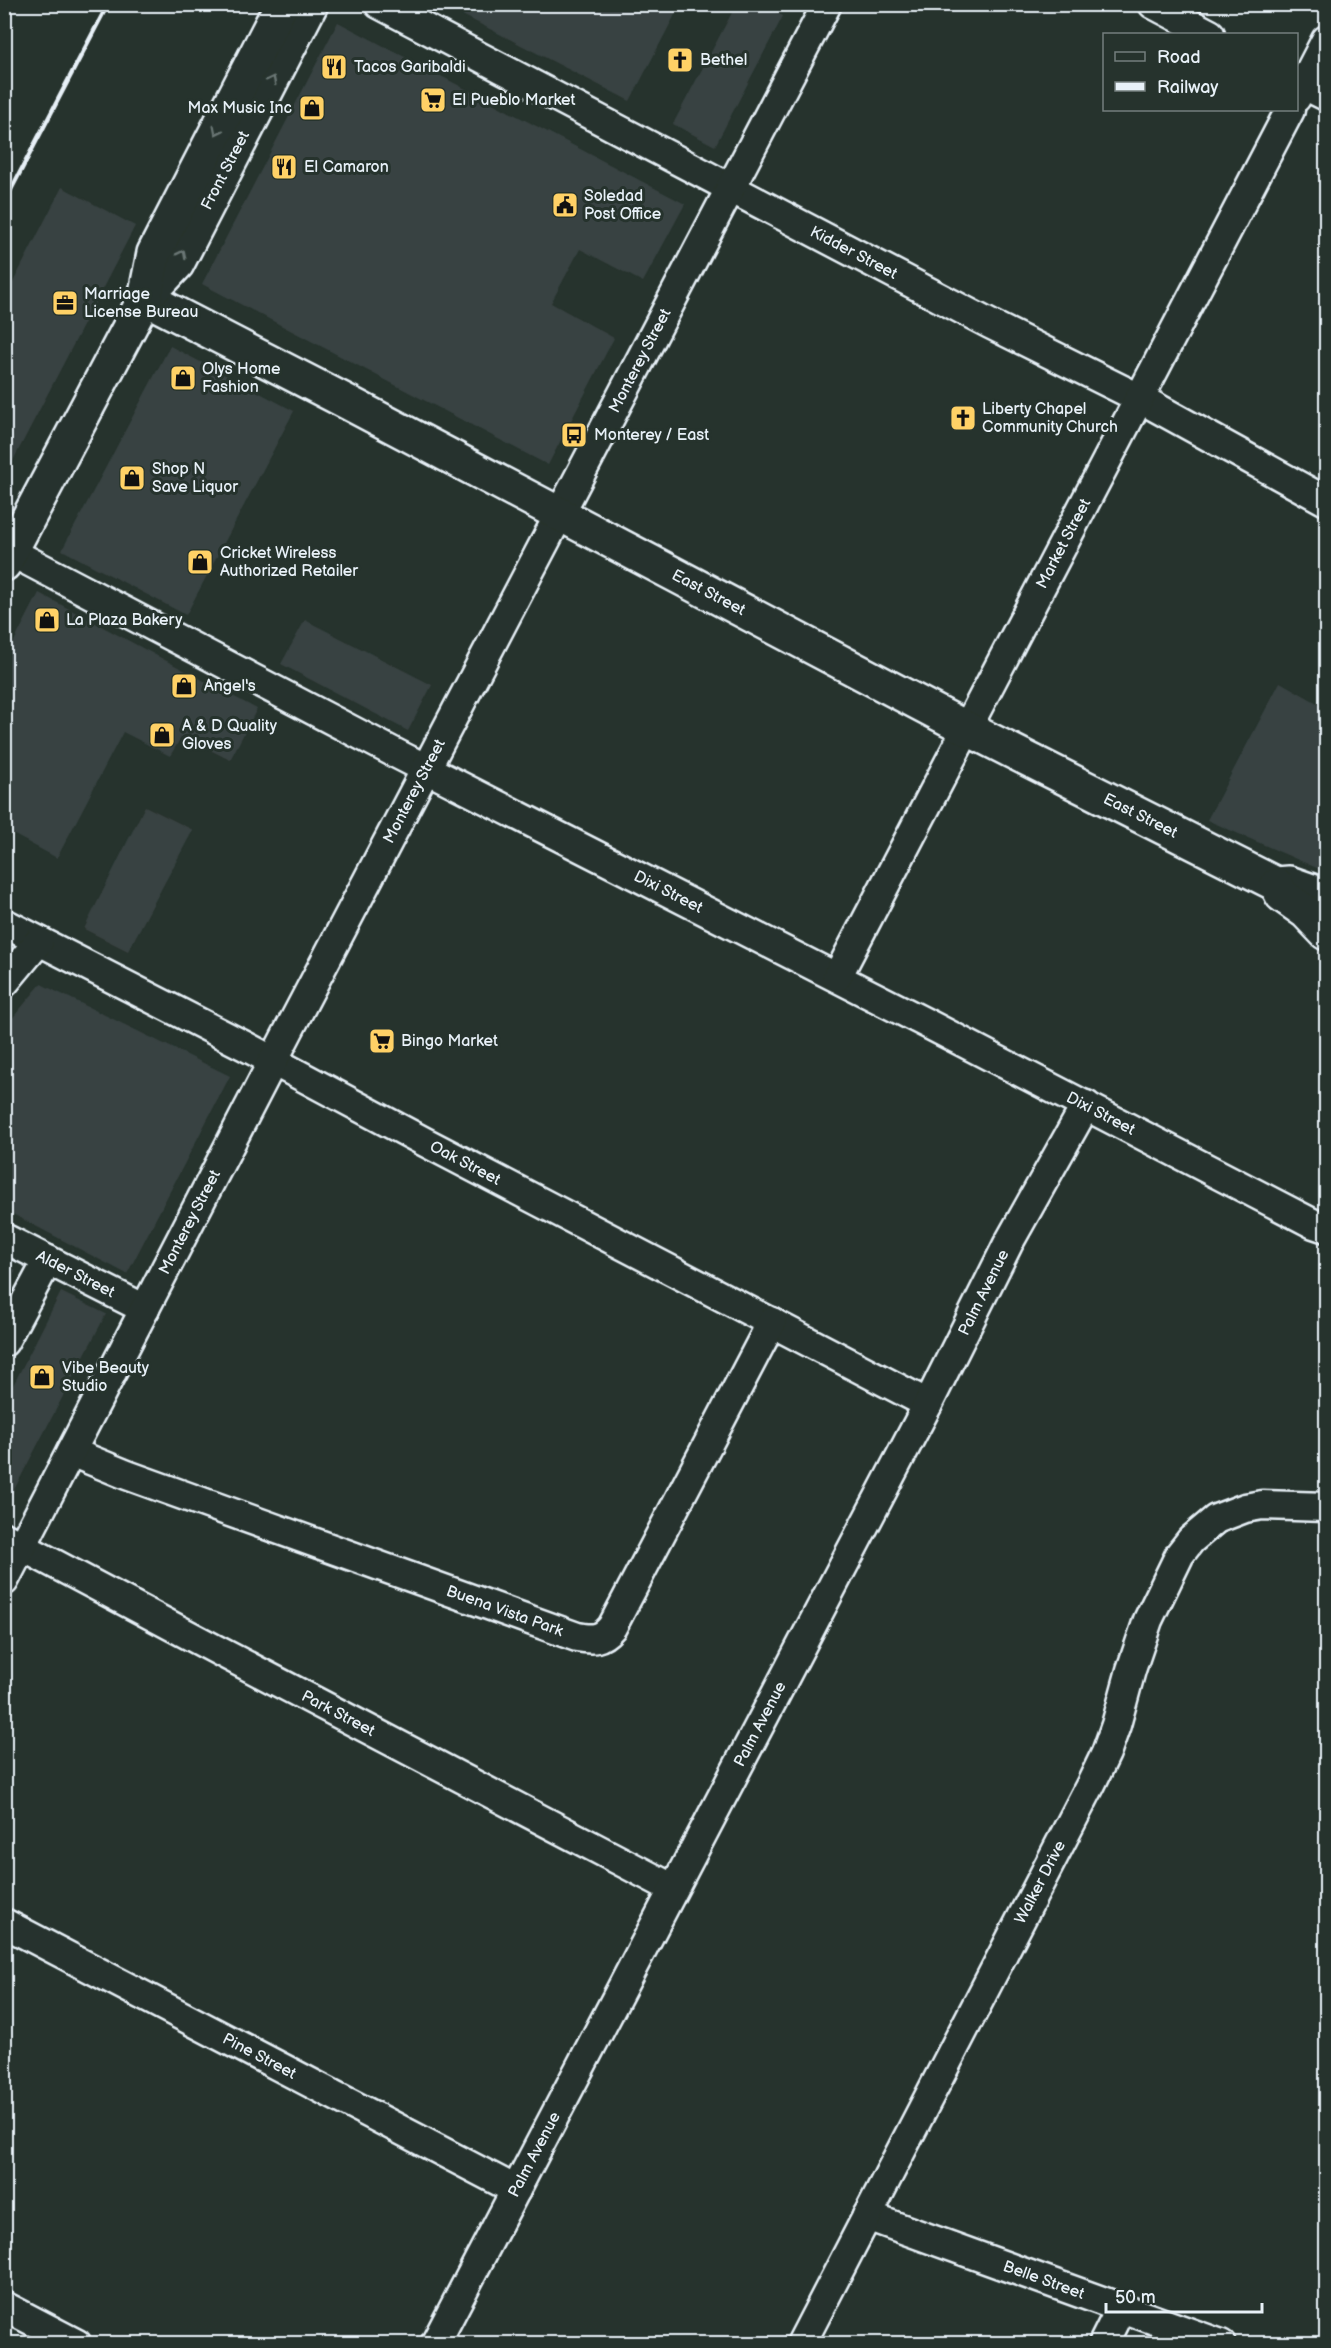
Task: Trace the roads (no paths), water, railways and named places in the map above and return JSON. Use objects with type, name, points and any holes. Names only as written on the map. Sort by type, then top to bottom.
[{"type":"main road","name":"Front Street","points":[[145,298],[154,253],[282,4]]},
{"type":"main road","name":"Front Street","points":[[8,558],[145,298],[177,264],[311,4]]},
{"type":"main road","name":"East Street","points":[[145,298],[562,514],[966,728],[1276,884],[1289,883],[1326,896]]},
{"type":"main road","name":"East Street","points":[[1276,884],[1282,895],[1306,912],[1326,933]]},
{"type":"street","name":"Kidder Street","points":[[379,4],[990,324],[1139,398],[1326,501]]},
{"type":"street","name":"Monterey Street","points":[[4,1581],[14,1541],[70,1452],[827,4]]},
{"type":"street","points":[[1153,4],[1208,33]]},
{"type":"street","points":[[1306,90],[1326,40]]},
{"type":"street","name":"Market Street","points":[[837,977],[1289,111]]},
{"type":"street","name":"Dixi Street","points":[[8,558],[837,977],[1314,1224],[1326,1228]]},
{"type":"street","name":"Oak Street","points":[[4,922],[928,1404]]},
{"type":"street","points":[[4,983],[39,940]]},
{"type":"street","name":"Palm Avenue","points":[[435,2343],[928,1404],[1008,1244],[1086,1105]]},
{"type":"street","name":"Alder Street","points":[[4,1238],[145,1309]]},
{"type":"street","points":[[4,1342],[48,1260]]},
{"type":"street","name":"Buena Vista Park","points":[[70,1452],[138,1479],[566,1633],[596,1640],[604,1636],[612,1627],[772,1322]]},
{"type":"street","name":"Walker Drive","points":[[801,2343],[1059,1849],[1106,1753],[1141,1638],[1180,1554],[1203,1528],[1230,1513],[1262,1505],[1326,1507]]},
{"type":"street","name":"Park Street","points":[[14,1541],[225,1655],[672,1888]]},
{"type":"street","name":"Pine Street","points":[[4,1923],[516,2190]]},
{"type":"street","name":"Belle Street","points":[[867,2216],[1221,2343]]},
{"type":"street","points":[[4,2306],[77,2343]]},
{"type":"street","points":[[1103,2343],[1121,2308]]},
{"type":"railway","points":[[4,203],[108,4]]},
{"type":"place","name":"Bethel","points":[[680,60]]},
{"type":"place","name":"Tacos Garibaldi","points":[[334,67]]},
{"type":"place","name":"El Pueblo Market","points":[[433,100]]},
{"type":"place","name":"Max Music Inc","points":[[312,108]]},
{"type":"place","name":"El Camaron","points":[[284,167]]},
{"type":"place","name":"Soledad Post Office","points":[[565,205]]},
{"type":"place","name":"Marriage License Bureau","points":[[65,303]]},
{"type":"place","name":"Olys Home Fashion","points":[[183,378]]},
{"type":"place","name":"Liberty Chapel Community Church","points":[[963,418]]},
{"type":"place","name":"Monterey / East","points":[[574,435]]},
{"type":"place","name":"Shop N Save Liquor","points":[[132,478]]},
{"type":"place","name":"Cricket Wireless Authorized Retailer","points":[[200,562]]},
{"type":"place","name":"La Plaza Bakery","points":[[47,620]]},
{"type":"place","name":"Angel's","points":[[184,686]]},
{"type":"place","name":"A & D Quality Gloves","points":[[162,735]]},
{"type":"place","name":"Bingo Market","points":[[382,1041]]},
{"type":"place","name":"Vibe Beauty Studio","points":[[42,1377]]}]
